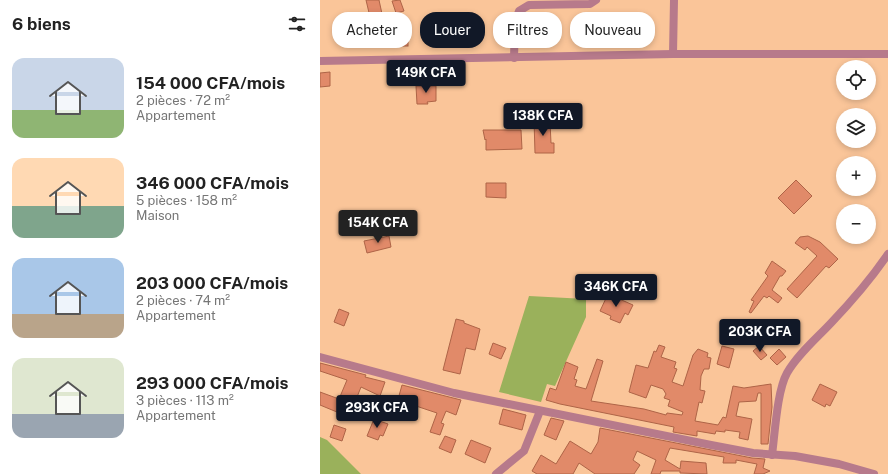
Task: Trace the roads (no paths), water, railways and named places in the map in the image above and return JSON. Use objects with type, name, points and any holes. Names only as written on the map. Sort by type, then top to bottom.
[{"type":"street","points":[[514,58],[515,22],[519,11],[529,5],[590,4],[596,0]]},
{"type":"street","points":[[673,54],[674,0]]},
{"type":"street","points":[[320,61],[673,54],[888,54]]},
{"type":"street","points":[[772,454],[782,390],[787,374],[806,349],[876,273],[888,254]]},
{"type":"street","points":[[320,356],[454,393],[711,445],[839,464],[874,474]]},
{"type":"street","points":[[496,474],[524,451],[540,411]]}]
